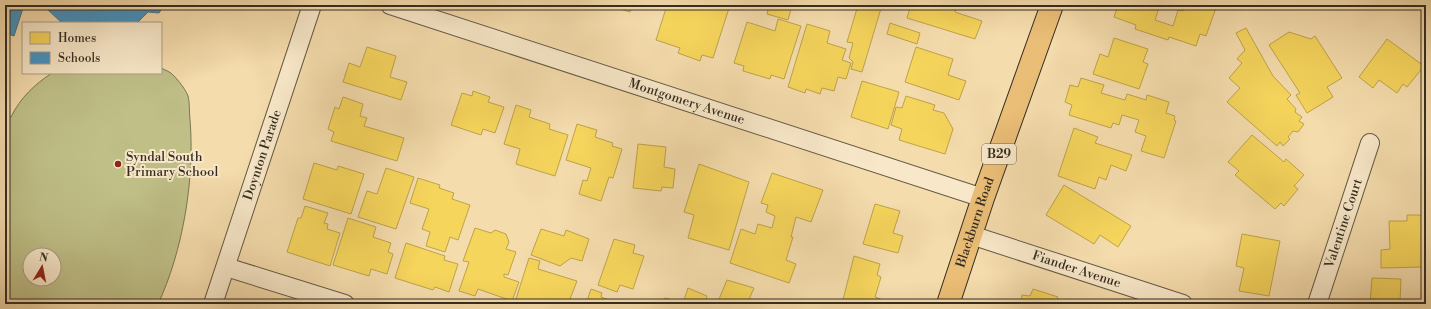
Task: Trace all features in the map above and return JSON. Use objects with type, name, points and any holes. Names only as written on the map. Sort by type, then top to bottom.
[{"type":"main road","name":"Blackburn Road","points":[[948,304],[983,198],[1052,5]]},
{"type":"street","name":"Doynton Parade","points":[[213,304],[312,5]]},
{"type":"street","name":"Montgomery Avenue","points":[[390,5],[983,198]]},
{"type":"street","name":"Valentine Court","points":[[1317,304],[1370,143]]},
{"type":"street","name":"Fiander Avenue","points":[[971,235],[1183,304]]},
{"type":"street","points":[[226,266],[344,304]]},
{"type":"green space","name":"Syndal South Primary School","points":[[162,68],[171,73],[184,88],[189,102],[191,142],[189,190],[174,261],[158,304],[5,304],[5,114],[11,117],[28,92],[51,74],[162,74]]},
{"type":"building: Homes","points":[[477,5],[499,5],[498,9],[488,6],[486,10],[476,8]]},
{"type":"building: Homes","points":[[607,5],[632,5],[630,12]]},
{"type":"building: Homes","points":[[667,5],[675,5],[692,10],[694,5],[730,5],[713,58],[702,55],[700,61],[678,53],[680,48],[656,40]]},
{"type":"building: Homes","points":[[769,5],[792,5],[788,20],[767,14]]},
{"type":"building: Homes","points":[[858,5],[882,5],[862,72],[851,69],[853,62],[849,58],[853,43],[847,42]]},
{"type":"building: Homes","points":[[911,5],[957,5],[955,12],[982,21],[975,39],[907,18]]},
{"type":"building: Homes","points":[[1118,5],[1160,5],[1155,20],[1173,26],[1178,10],[1183,11],[1185,5],[1217,5],[1206,36],[1200,34],[1196,46],[1169,37],[1168,40],[1135,29],[1136,25],[1114,17]]},
{"type":"building: Homes","points":[[778,19],[801,26],[784,79],[771,75],[770,79],[743,71],[744,66],[734,63],[747,22],[775,31]]},
{"type":"building: Homes","points":[[890,23],[920,33],[917,44],[887,34]]},
{"type":"building: Homes","points":[[807,24],[830,31],[827,43],[846,49],[842,60],[851,63],[846,79],[838,77],[834,91],[822,88],[820,94],[806,89],[805,93],[788,87]]},
{"type":"building: Homes","points":[[1246,28],[1273,76],[1291,95],[1287,99],[1296,109],[1295,112],[1302,117],[1299,121],[1304,124],[1298,132],[1293,131],[1288,137],[1290,139],[1283,146],[1280,142],[1277,146],[1227,102],[1240,88],[1229,78],[1242,63],[1237,59],[1245,50],[1236,33]]},
{"type":"building: Homes","points":[[1289,32],[1311,39],[1315,36],[1342,78],[1327,87],[1333,97],[1307,113],[1296,95],[1300,93],[1269,45]]},
{"type":"building: Homes","points":[[1114,38],[1148,49],[1143,62],[1148,64],[1139,89],[1093,74],[1100,54],[1108,57]]},
{"type":"building: Homes","points":[[1387,39],[1424,66],[1407,87],[1403,84],[1397,93],[1379,80],[1373,88],[1359,77]]},
{"type":"building: Homes","points":[[367,47],[396,56],[390,77],[407,82],[401,100],[343,82],[349,63],[360,67]]},
{"type":"building: Homes","points":[[916,47],[953,59],[948,75],[966,81],[959,100],[905,82]]},
{"type":"building: Homes","points":[[1081,78],[1104,85],[1101,93],[1125,100],[1127,94],[1146,100],[1147,95],[1169,102],[1166,113],[1175,116],[1174,120],[1176,121],[1164,158],[1141,151],[1146,136],[1135,132],[1139,120],[1122,115],[1119,125],[1113,123],[1111,128],[1069,115],[1072,105],[1065,102],[1070,85],[1078,87]]},
{"type":"building: Homes","points":[[862,81],[899,92],[888,129],[851,117]]},
{"type":"building: Homes","points":[[473,91],[490,97],[488,102],[504,107],[495,133],[483,129],[481,135],[451,125],[462,93],[472,96]]},
{"type":"building: Homes","points":[[906,96],[935,105],[933,110],[944,113],[953,129],[945,154],[899,140],[902,129],[891,125],[896,107],[902,108]]},
{"type":"building: Homes","points":[[343,97],[363,104],[360,116],[367,118],[364,126],[404,138],[397,161],[331,141],[334,132],[328,129],[335,107],[339,109]]},
{"type":"building: Homes","points":[[516,105],[531,110],[529,117],[550,124],[549,129],[568,135],[555,176],[516,164],[520,149],[504,144]]},
{"type":"building: Homes","points":[[577,124],[597,130],[595,137],[613,143],[612,146],[622,149],[613,178],[609,177],[601,201],[579,194],[583,180],[587,181],[591,168],[566,160]]},
{"type":"building: Homes","points":[[1074,128],[1098,137],[1095,143],[1132,155],[1126,171],[1111,165],[1106,180],[1099,177],[1095,189],[1058,176]]},
{"type":"building: Homes","points":[[1252,135],[1284,162],[1286,159],[1304,175],[1294,186],[1298,189],[1284,206],[1281,203],[1275,209],[1235,175],[1239,171],[1228,162]]},
{"type":"building: Homes","points":[[638,144],[666,147],[664,167],[675,169],[673,188],[662,187],[661,191],[633,188]]},
{"type":"building: Homes","points":[[314,163],[337,170],[338,166],[364,174],[351,214],[303,199]]},
{"type":"building: Homes","points":[[699,164],[749,182],[729,250],[688,238],[694,215],[684,212]]},
{"type":"building: Homes","points":[[386,168],[414,177],[396,229],[358,217],[367,191],[377,194]]},
{"type":"building: Homes","points":[[772,173],[823,190],[811,222],[796,217],[791,237],[793,237],[786,260],[796,264],[789,283],[730,263],[741,229],[755,234],[758,224],[772,228],[775,216],[766,212],[768,205],[761,203]]},
{"type":"building: Homes","points":[[418,178],[440,185],[439,188],[454,193],[452,199],[470,205],[458,240],[450,237],[445,252],[426,246],[430,232],[422,229],[429,209],[410,203]]},
{"type":"building: Homes","points":[[1064,185],[1131,226],[1118,247],[1100,235],[1094,244],[1046,215]]},
{"type":"building: Homes","points":[[875,204],[900,211],[893,233],[903,236],[898,253],[863,244]]},
{"type":"building: Homes","points":[[305,206],[328,213],[324,223],[328,224],[327,229],[340,233],[330,266],[287,252],[298,218],[301,218]]},
{"type":"building: Homes","points":[[1407,215],[1419,215],[1426,218],[1426,245],[1422,245],[1423,267],[1381,268],[1381,250],[1390,249],[1389,221],[1407,221]]},
{"type":"building: Homes","points":[[348,218],[376,227],[373,237],[391,243],[388,252],[393,254],[387,274],[371,269],[369,276],[333,265]]},
{"type":"building: Homes","points":[[475,228],[491,233],[495,230],[506,234],[509,242],[506,249],[516,252],[508,275],[504,274],[504,277],[519,282],[512,301],[478,289],[475,296],[459,291],[469,262],[463,261]]},
{"type":"building: Homes","points":[[541,229],[564,236],[566,230],[589,239],[582,261],[571,258],[560,266],[531,255]]},
{"type":"building: Homes","points":[[1242,234],[1280,241],[1269,296],[1239,291],[1244,268],[1236,266]]},
{"type":"building: Homes","points":[[614,239],[635,245],[633,253],[644,256],[633,289],[620,285],[617,292],[598,285]]},
{"type":"building: Homes","points":[[406,243],[445,256],[444,260],[458,264],[449,292],[435,287],[433,290],[395,278]]},
{"type":"building: Homes","points":[[854,256],[880,264],[877,275],[881,277],[875,297],[881,299],[879,304],[842,304]]},
{"type":"building: Homes","points":[[529,258],[540,261],[538,269],[577,281],[568,304],[524,304],[524,302],[516,299]]},
{"type":"building: Homes","points":[[1372,278],[1401,279],[1400,302],[1426,304],[1370,304]]},
{"type":"building: Homes","points":[[727,280],[754,288],[747,304],[717,304]]},
{"type":"building: Homes","points":[[688,288],[707,296],[705,304],[663,304],[665,298],[683,303]]},
{"type":"building: Homes","points":[[591,289],[602,293],[601,297],[617,303],[586,304]]},
{"type":"building: Homes","points":[[1033,289],[1058,297],[1055,304],[1024,304],[1021,302],[1022,295],[1030,296]]},
{"type":"building: Schools","points":[[5,5],[24,5],[14,36],[5,33]]},
{"type":"building: Schools","points":[[49,5],[164,5],[159,13],[148,12],[138,22],[61,22],[46,8]]},
{"type":"place","name":"Syndal South Primary School","points":[[118,164]]}]
